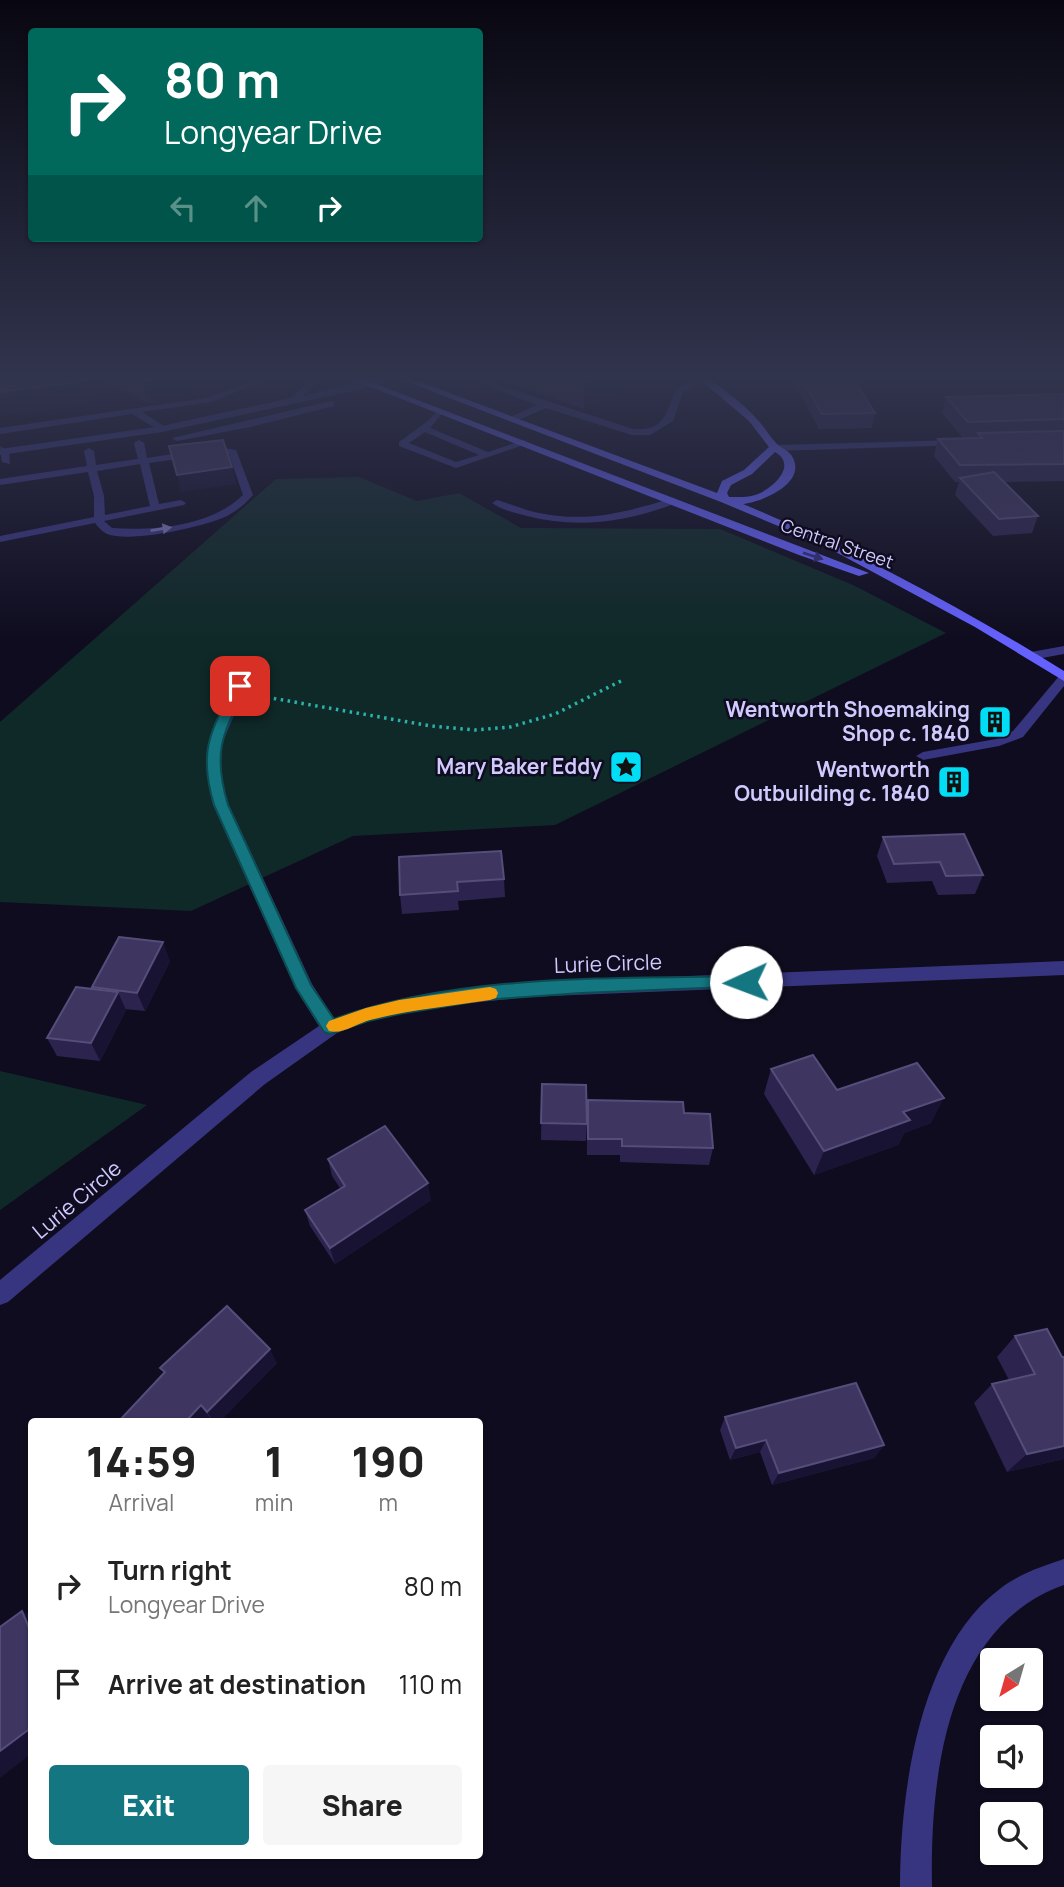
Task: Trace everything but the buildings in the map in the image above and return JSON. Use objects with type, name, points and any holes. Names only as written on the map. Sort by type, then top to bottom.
[{"type":"main road","name":"Central Street","points":[[578,464],[803,553],[903,586]]},
{"type":"main road","name":"Central Street","points":[[631,464],[823,541],[903,586],[952,608],[1064,678]]},
{"type":"main road","points":[[725,500],[722,493],[726,483],[748,472],[756,464]]},
{"type":"main road","points":[[704,513],[725,500],[756,499],[768,494],[782,483],[791,464]]},
{"type":"street","points":[[238,690],[215,735],[212,770],[216,787],[221,805],[304,988],[330,1028]]},
{"type":"street","name":"Lurie Circle","points":[[0,1294],[258,1078],[330,1028],[366,1014],[435,1000],[526,990],[1064,968]]},
{"type":"street","points":[[916,1887],[916,1829],[924,1767],[938,1713],[955,1673],[975,1634],[1009,1598],[1064,1572]]},
{"type":"lane","points":[[90,464],[102,509],[98,520]]},
{"type":"lane","points":[[0,482],[122,464]]},
{"type":"lane","points":[[143,464],[155,507]]},
{"type":"lane","points":[[98,520],[109,531],[118,533],[146,531],[206,520],[243,502],[247,495],[237,464]]},
{"type":"lane","points":[[245,486],[254,476],[248,464]]},
{"type":"lane","points":[[497,503],[524,515],[577,519],[649,512],[673,501]]},
{"type":"lane","points":[[0,539],[181,502]]},
{"type":"lane","points":[[1031,656],[1064,650]]},
{"type":"lane","points":[[923,756],[999,741],[1018,734],[1064,678]]},
{"type":"path","points":[[238,690],[431,726],[475,730],[510,727],[555,713],[621,681]]},
{"type":"green space","points":[[359,477],[417,501],[459,493],[521,528],[720,529],[853,585],[946,633],[555,825],[353,836],[191,911],[0,902],[0,722],[276,479]]},
{"type":"green space","points":[[0,1071],[147,1105],[0,1210]]},
{"type":"slow traffic","points":[[335,1026],[366,1014],[435,1000],[490,993]]},
{"type":"place","name":"Wentworth Shoemaking Shop c. 1840","points":[[995,722]]},
{"type":"place","name":"Mary Baker Eddy","points":[[626,767]]},
{"type":"place","name":"Wentworth Outbuilding c. 1840","points":[[954,782]]},
{"type":"route","points":[[240,686],[215,735],[212,770],[216,787],[221,805],[304,988],[330,1028],[366,1014],[435,1000],[484,994],[581,987],[746,982]]}]
